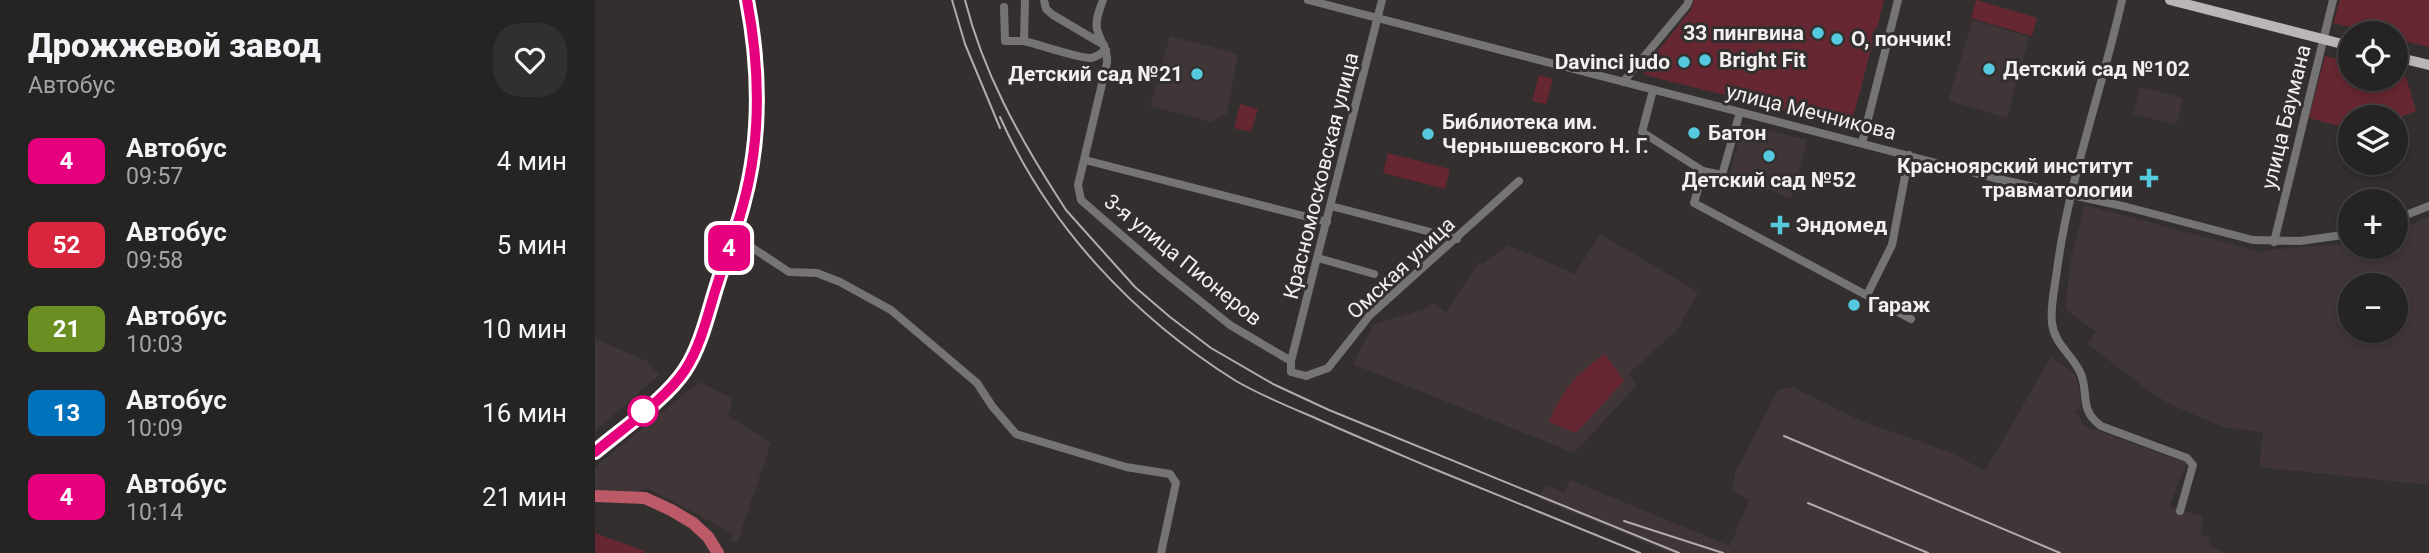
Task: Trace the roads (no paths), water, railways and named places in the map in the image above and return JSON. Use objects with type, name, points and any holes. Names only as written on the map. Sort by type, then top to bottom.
[{"type":"main road","points":[[595,452],[672,386],[685,369],[704,324],[744,204],[757,122],[757,74],[747,0]]},
{"type":"main road","points":[[2170,0],[2338,43]]},
{"type":"main road","points":[[2408,60],[2429,65]]},
{"type":"street","points":[[1024,41],[1025,0]]},
{"type":"street","points":[[1044,0],[1053,15],[1105,48]]},
{"type":"street","points":[[1103,0],[1097,19],[1097,30],[1105,48],[1107,63],[1085,160],[1327,222]]},
{"type":"street","name":"улица Мечникова","points":[[1308,0],[1653,90],[2253,240],[2274,242],[2338,236]]},
{"type":"street","name":"Красномосковская улица","points":[[1291,361],[1382,0]]},
{"type":"street","points":[[1623,82],[1689,0]]},
{"type":"street","points":[[1862,143],[1898,0]]},
{"type":"street","points":[[2122,0],[2072,195],[2059,260],[2051,314],[2052,326],[2061,347],[2081,374],[2090,418],[2101,426],[2187,458],[2193,465],[2179,511]]},
{"type":"street","name":"улица Баумана","points":[[2274,242],[2333,0]]},
{"type":"street","points":[[1004,7],[1005,41],[1024,41],[1080,58],[1093,58],[1105,48]]},
{"type":"street","points":[[1653,90],[1642,132],[1703,171],[1722,176],[1740,111]]},
{"type":"street","points":[[1867,295],[1892,245],[1909,155]]},
{"type":"street","name":"3-я улица Пионеров","points":[[1085,160],[1078,185],[1081,200],[1230,325],[1291,361],[1290,372],[1306,376]]},
{"type":"street","points":[[1703,171],[1694,203],[1910,320]]},
{"type":"street","name":"Омская улица","points":[[1306,376],[1328,368],[1370,315],[1519,181]]},
{"type":"street","points":[[1331,206],[1457,239]]},
{"type":"street","points":[[2408,214],[2429,206]]},
{"type":"street","points":[[733,235],[789,272],[817,273],[891,310],[977,383],[1016,434],[1126,467],[1170,474],[1176,483],[1161,553]]},
{"type":"street","points":[[1318,258],[1374,274]]},
{"type":"waterway","points":[[595,496],[645,498],[671,510],[693,523],[708,537],[718,553]]},
{"type":"railway","points":[[952,0],[965,44],[1000,128]]},
{"type":"railway","points":[[965,0],[982,53],[1004,103],[1066,210],[1135,287],[1170,317],[1211,348],[1273,384],[1329,410],[1679,553]]},
{"type":"railway","points":[[1000,117],[1043,196],[1099,267],[1163,329],[1199,356],[1236,381],[1274,400],[1640,553]]},
{"type":"railway","points":[[1784,436],[2060,553]]},
{"type":"railway","points":[[1808,503],[1928,553]]},
{"type":"railway","points":[[1624,521],[1723,553]]},
{"type":"place","name":"33 пингвина","points":[[1818,33]]},
{"type":"place","name":"О, пончик!","points":[[1837,39]]},
{"type":"place","name":"Bright Fit","points":[[1705,60]]},
{"type":"place","name":"Davinci judo","points":[[1684,62]]},
{"type":"place","name":"Детский сад №102","points":[[1989,69]]},
{"type":"place","name":"Детский сад №21","points":[[1197,74]]},
{"type":"place","name":"Батон","points":[[1694,133]]},
{"type":"place","name":"Библиотека им. Чернышевского Н. Г.","points":[[1428,134]]},
{"type":"place","name":"Детский сад №52","points":[[1769,156]]},
{"type":"place","name":"Красноярский институт травматологии","points":[[2149,178]]},
{"type":"place","name":"Эндомед","points":[[1780,225]]},
{"type":"place","name":"Гараж","points":[[1854,305]]}]
